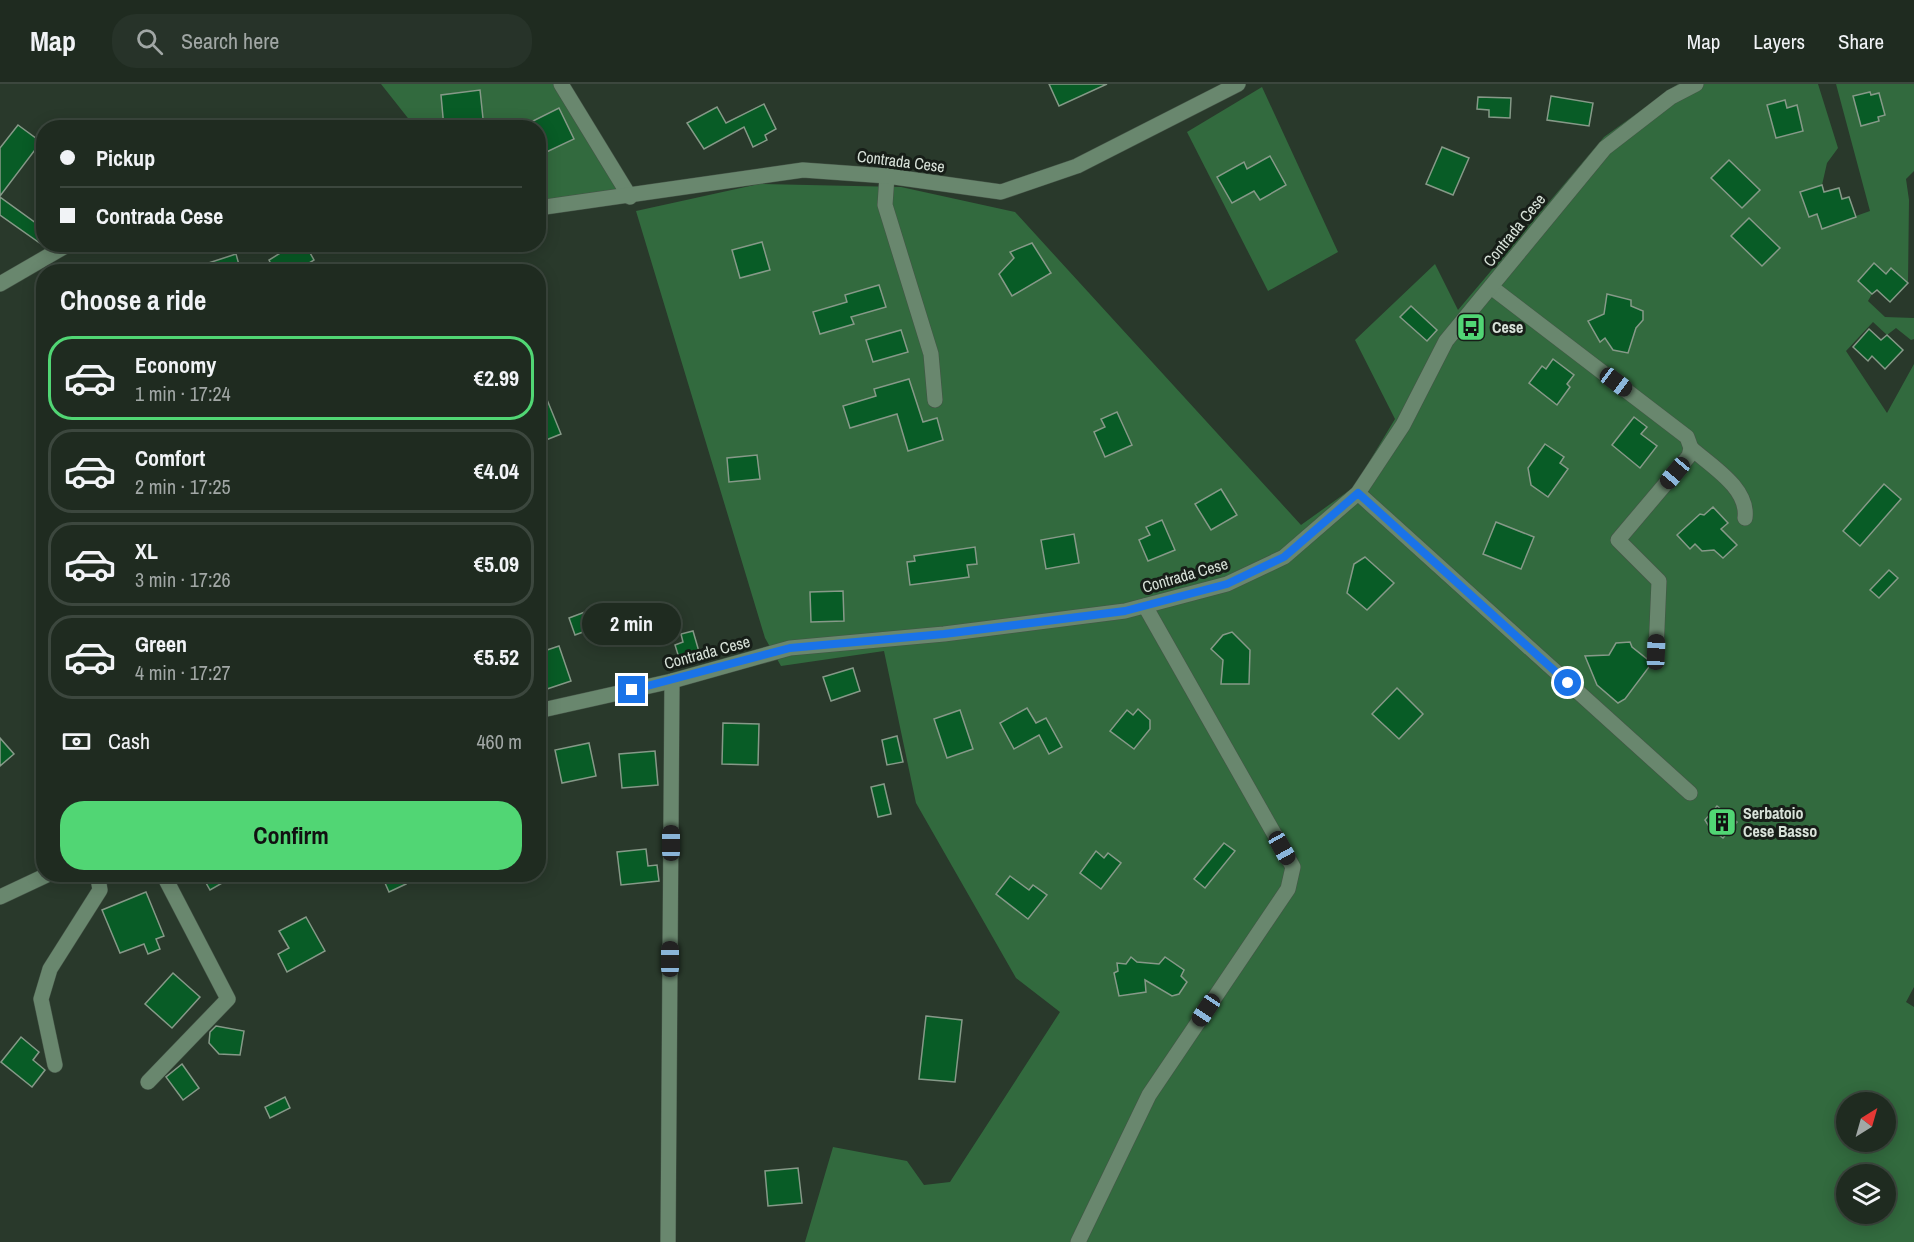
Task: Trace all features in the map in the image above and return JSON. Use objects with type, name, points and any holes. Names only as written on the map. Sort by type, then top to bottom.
[{"type":"street","points":[[561,84],[630,197]]},
{"type":"street","name":"Contrada Cese","points":[[546,207],[630,197],[803,170],[887,176],[1001,192],[1077,166],[1238,84]]},
{"type":"street","name":"Contrada Cese","points":[[546,709],[672,681],[790,648],[1023,625],[1125,611],[1227,584],[1284,557],[1358,493],[1403,426],[1446,341],[1605,148],[1671,97],[1696,84]]},
{"type":"street","points":[[887,176],[885,205],[931,354],[935,400]]},
{"type":"street","points":[[0,284],[55,252]]},
{"type":"street","points":[[1491,287],[1687,437],[1692,448],[1741,493],[1746,507],[1745,518]]},
{"type":"street","points":[[1656,652],[1659,581],[1618,540],[1689,456],[1692,448]]},
{"type":"street","points":[[1358,493],[1690,794]]},
{"type":"street","points":[[1078,1242],[1149,1095],[1288,889],[1293,867],[1145,606]]},
{"type":"street","points":[[668,1242],[672,681]]},
{"type":"street","points":[[0,897],[36,880]]},
{"type":"street","points":[[55,1065],[40,999],[50,969],[100,890],[99,882]]},
{"type":"street","points":[[148,1082],[228,999],[167,882]]},
{"type":"green space","points":[[381,84],[555,84],[620,193],[546,201],[546,120],[409,120]]},
{"type":"green space","points":[[1678,84],[1818,84],[1838,148],[1827,163],[1822,185],[1801,192],[1809,216],[1817,214],[1822,228],[1870,211],[1836,84],[1914,84],[1914,171],[1906,179],[1909,200],[1908,283],[1892,268],[1886,274],[1874,263],[1858,281],[1872,294],[1868,301],[1885,317],[1914,318],[1914,339],[1911,340],[1896,328],[1887,335],[1873,322],[1846,351],[1887,413],[1914,364],[1914,987],[1906,1002],[1914,1007],[1914,1242],[805,1242],[833,1147],[907,1161],[924,1185],[950,1182],[1060,1012],[1016,978],[916,803],[884,651],[781,666],[765,638],[636,211],[759,184],[901,187],[1015,212],[1301,525],[1354,487],[1395,419],[1355,340],[1435,264],[1458,310],[1604,137]]},
{"type":"green space","points":[[1262,87],[1338,252],[1268,291],[1187,132]]},
{"type":"building","points":[[1049,84],[1107,84],[1059,106]]},
{"type":"building","points":[[480,90],[483,120],[443,120],[441,95]]},
{"type":"building","points":[[1870,92],[1871,95],[1879,93],[1885,115],[1878,117],[1879,121],[1861,126],[1853,96]]},
{"type":"building","points":[[1551,96],[1593,103],[1589,126],[1547,120]]},
{"type":"building","points":[[1478,97],[1511,98],[1510,118],[1489,117],[1489,110],[1477,109]]},
{"type":"building","points":[[1785,100],[1787,108],[1797,105],[1803,131],[1776,138],[1767,105]]},
{"type":"building","points":[[764,104],[776,129],[765,135],[767,140],[753,147],[744,127],[704,149],[687,123],[717,107],[726,123]]},
{"type":"building","points":[[559,108],[574,139],[546,152],[546,120],[535,120]]},
{"type":"building","points":[[18,125],[36,138],[36,149],[0,196],[0,148]]},
{"type":"building","points":[[1442,147],[1469,158],[1453,195],[1426,184]]},
{"type":"building","points":[[1270,156],[1286,185],[1260,200],[1254,191],[1232,203],[1217,177],[1244,162],[1247,169]]},
{"type":"building","points":[[1729,160],[1760,190],[1742,208],[1711,178]]},
{"type":"building","points":[[1822,185],[1824,192],[1839,188],[1842,199],[1849,197],[1856,217],[1822,229],[1817,214],[1809,217],[1800,192]]},
{"type":"building","points":[[0,197],[36,223],[36,240],[0,215]]},
{"type":"building","points":[[1749,218],[1780,248],[1762,266],[1731,236]]},
{"type":"building","points":[[762,242],[770,270],[740,278],[732,250]]},
{"type":"building","points":[[1032,243],[1051,273],[1012,296],[999,274],[1014,258],[1010,252]]},
{"type":"building","points":[[282,252],[310,252],[314,260],[308,264],[271,264],[269,260]]},
{"type":"building","points":[[236,254],[239,264],[205,264]]},
{"type":"building","points":[[1874,263],[1886,274],[1891,268],[1908,283],[1890,302],[1877,290],[1872,294],[1858,281]]},
{"type":"building","points":[[879,285],[886,307],[851,317],[854,324],[820,334],[813,312],[847,302],[845,295]]},
{"type":"building","points":[[1607,294],[1631,300],[1631,306],[1643,311],[1643,320],[1636,328],[1628,353],[1613,350],[1605,338],[1600,342],[1588,321],[1604,314]]},
{"type":"building","points":[[1411,306],[1437,330],[1427,341],[1400,317]]},
{"type":"building","points":[[1869,329],[1881,340],[1887,335],[1903,350],[1885,369],[1872,356],[1868,361],[1853,347]]},
{"type":"building","points":[[901,330],[908,352],[873,362],[866,340]]},
{"type":"building","points":[[1553,359],[1574,375],[1567,384],[1570,387],[1557,405],[1529,383],[1542,366],[1546,369]]},
{"type":"building","points":[[909,379],[923,422],[937,418],[943,440],[908,451],[897,414],[850,428],[843,406],[876,396],[874,389]]},
{"type":"building","points":[[546,397],[561,434],[546,440]]},
{"type":"building","points":[[1117,412],[1132,445],[1105,457],[1094,432],[1105,427],[1101,419]]},
{"type":"building","points":[[1634,417],[1647,427],[1641,434],[1657,446],[1640,468],[1612,445]]},
{"type":"building","points":[[1545,444],[1564,457],[1560,463],[1568,469],[1548,497],[1531,485],[1528,468]]},
{"type":"building","points":[[757,455],[760,479],[729,482],[727,458]]},
{"type":"building","points":[[1884,484],[1901,499],[1860,546],[1843,531]]},
{"type":"building","points":[[1221,489],[1237,515],[1211,530],[1195,504]]},
{"type":"building","points":[[1713,507],[1728,523],[1721,529],[1737,545],[1723,558],[1714,550],[1702,551],[1695,544],[1690,549],[1677,535],[1700,514],[1704,515]]},
{"type":"building","points":[[1162,520],[1175,550],[1148,561],[1139,540],[1150,535],[1146,527]]},
{"type":"building","points":[[1496,522],[1534,537],[1521,569],[1483,554]]},
{"type":"building","points":[[1074,534],[1079,563],[1046,569],[1041,540]]},
{"type":"building","points":[[975,547],[977,564],[967,565],[969,577],[910,585],[907,562],[915,561],[914,556]]},
{"type":"building","points":[[1365,557],[1394,583],[1367,610],[1347,593],[1354,564]]},
{"type":"building","points":[[1889,570],[1898,578],[1879,598],[1870,590]]},
{"type":"building","points":[[843,591],[844,621],[811,622],[810,592]]},
{"type":"building","points":[[585,612],[591,629],[575,635],[569,618]]},
{"type":"building","points":[[693,631],[700,655],[680,661],[675,645],[683,642],[681,634]]},
{"type":"building","points":[[1232,632],[1250,650],[1249,684],[1221,684],[1223,660],[1211,649],[1223,635]]},
{"type":"building","points":[[1630,642],[1632,647],[1652,663],[1625,699],[1618,703],[1597,685],[1585,656],[1609,655],[1616,643]]},
{"type":"building","points":[[559,646],[571,681],[546,689],[546,650]]},
{"type":"building","points":[[853,668],[860,691],[831,701],[823,677]]},
{"type":"building","points":[[1397,688],[1423,714],[1399,739],[1372,714]]},
{"type":"building","points":[[1027,708],[1036,723],[1046,718],[1062,747],[1049,754],[1039,735],[1014,749],[1000,723]]},
{"type":"building","points":[[1138,709],[1150,720],[1150,729],[1134,749],[1110,731],[1127,710],[1133,715]]},
{"type":"building","points":[[960,710],[973,749],[947,758],[934,719]]},
{"type":"building","points":[[723,723],[759,724],[758,765],[722,764]]},
{"type":"building","points":[[897,736],[903,762],[887,765],[882,740]]},
{"type":"building","points":[[0,738],[14,754],[0,766]]},
{"type":"building","points":[[589,743],[596,776],[562,783],[555,750]]},
{"type":"building","points":[[655,751],[658,785],[622,788],[619,754]]},
{"type":"building","points":[[884,784],[891,814],[878,817],[871,787]]},
{"type":"building","name":"Serbatoio Cese Basso","points":[[1717,806],[1737,822],[1723,838],[1710,828],[1705,820]]},
{"type":"building","points":[[1224,843],[1235,851],[1205,888],[1194,879]]},
{"type":"building","points":[[646,849],[648,866],[657,865],[659,881],[621,885],[617,852]]},
{"type":"building","points":[[1096,851],[1104,858],[1108,853],[1121,863],[1101,889],[1080,873]]},
{"type":"building","points":[[1010,876],[1029,890],[1033,885],[1047,895],[1028,919],[996,894]]},
{"type":"building","points":[[206,882],[224,882],[210,890]]},
{"type":"building","points":[[385,882],[405,882],[406,884],[389,892]]},
{"type":"building","points":[[146,892],[164,936],[156,939],[160,949],[148,954],[144,944],[120,953],[102,910]]},
{"type":"building","points":[[306,917],[325,951],[287,972],[278,954],[289,948],[279,931]]},
{"type":"building","points":[[1131,957],[1137,962],[1159,964],[1165,957],[1184,970],[1181,976],[1187,982],[1179,994],[1172,996],[1145,980],[1146,992],[1119,996],[1114,973],[1118,971],[1117,963],[1126,964]]},
{"type":"building","points":[[173,973],[200,997],[172,1028],[145,1004]]},
{"type":"building","points":[[926,1016],[962,1020],[955,1082],[919,1079]]},
{"type":"building","points":[[216,1026],[244,1031],[240,1055],[219,1054],[209,1043],[210,1032]]},
{"type":"building","points":[[21,1037],[39,1052],[33,1060],[45,1070],[32,1087],[1,1062]]},
{"type":"building","points":[[182,1064],[199,1088],[183,1100],[166,1077]]},
{"type":"building","points":[[285,1097],[290,1108],[270,1118],[265,1107]]},
{"type":"building","points":[[798,1168],[802,1203],[768,1206],[765,1171]]},
{"type":"place","name":"Cese","points":[[1471,327]]},
{"type":"place","name":"Serbatoio Cese Basso","points":[[1722,822]]},
{"type":"route","points":[[632,690],[790,648],[944,634],[1125,611],[1227,584],[1284,557],[1358,493],[1568,683]]}]
